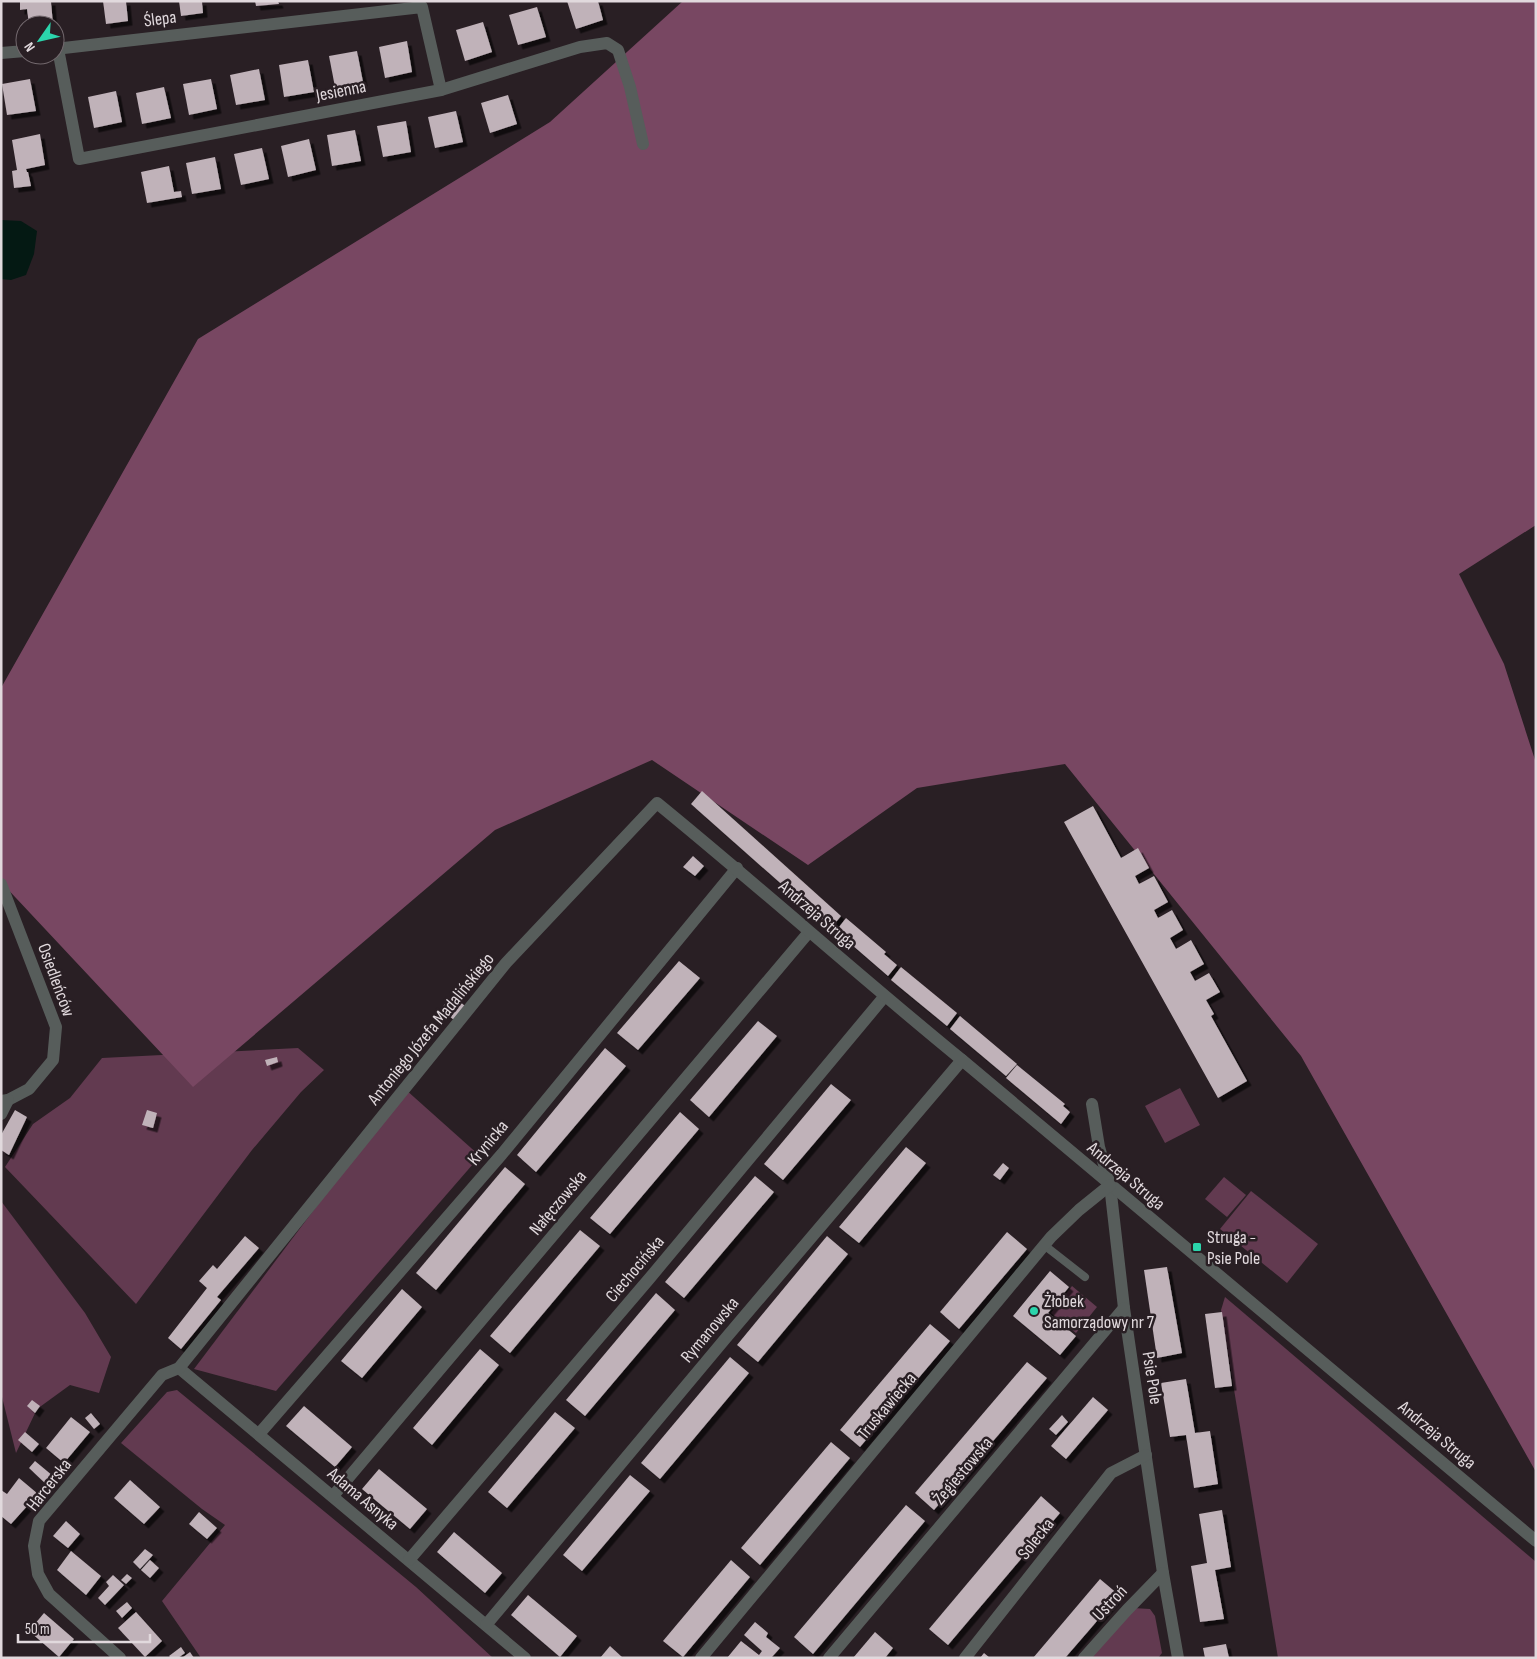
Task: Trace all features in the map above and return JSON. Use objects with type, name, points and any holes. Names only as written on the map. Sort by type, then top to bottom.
[{"type":"street","name":"Ślepa","points":[[65,48],[422,7],[441,90]]},
{"type":"street","name":"Jesienna","points":[[59,65],[79,159],[441,90],[580,47],[607,43],[618,50],[630,87],[643,144]]},
{"type":"street","points":[[1,53],[15,52]]},
{"type":"street","name":"Antoniego Józefa Madalińskiego","points":[[179,1368],[506,963],[657,803],[737,868]]},
{"type":"street","name":"Andrzeja Struga","points":[[737,868],[884,997],[962,1060],[1536,1541]]},
{"type":"street","name":"Krynicka","points":[[259,1434],[502,1154],[737,868]]},
{"type":"street","name":"Osiedleńców","points":[[1,884],[56,1027],[54,1060],[29,1090],[4,1100]]},
{"type":"street","name":"Nałęczowska","points":[[333,1496],[809,932]]},
{"type":"street","name":"Ciechocińska","points":[[409,1560],[649,1279],[884,997]]},
{"type":"street","name":"Rymanowska","points":[[486,1625],[725,1338],[962,1060]]},
{"type":"street","points":[[1,1114],[4,1100]]},
{"type":"street","name":"Psie Pole","points":[[1092,1104],[1099,1147],[1110,1185],[1124,1308],[1163,1573],[1178,1658]]},
{"type":"street","name":"Truskawiecka","points":[[701,1658],[1044,1245],[1080,1210],[1110,1185]]},
{"type":"street","name":"Żegiestowska","points":[[829,1658],[1124,1308]]},
{"type":"street","name":"Adama Asnyka","points":[[179,1368],[525,1658]]},
{"type":"street","name":"Harcerska","points":[[120,1658],[49,1594],[38,1574],[34,1546],[40,1521],[162,1375],[179,1368]]},
{"type":"street","name":"Solecka","points":[[965,1658],[1111,1472],[1146,1455]]},
{"type":"street","name":"Ustroń","points":[[1084,1658],[1163,1573]]},
{"type":"lane","points":[[1044,1245],[1085,1277]]},
{"type":"shaded area","points":[[683,1],[1536,1],[1536,525],[1459,574],[1504,664],[1536,763],[1536,1472],[1301,1056],[1065,764],[917,788],[808,865],[652,760],[495,830],[193,1087],[1,882],[1,688],[198,339],[550,122]]},
{"type":"shaded area","points":[[1,220],[21,221],[37,231],[34,254],[26,275],[11,280],[1,279]]},
{"type":"shaded area","points":[[298,1048],[324,1070],[301,1092],[252,1150],[136,1304],[5,1167],[33,1124],[70,1098],[102,1058]]},
{"type":"shaded area","points":[[1180,1088],[1200,1125],[1165,1143],[1145,1106]]},
{"type":"shaded area","points":[[405,1089],[480,1156],[276,1391],[194,1369]]},
{"type":"shaded area","points":[[1224,1177],[1246,1195],[1227,1217],[1205,1199]]},
{"type":"shaded area","points":[[1251,1191],[1318,1244],[1287,1283],[1220,1229]]},
{"type":"shaded area","points":[[1,1201],[85,1313],[111,1357],[99,1393],[70,1385],[37,1409],[16,1453],[1,1393]]},
{"type":"shaded area","points":[[1072,1286],[1097,1307],[1076,1333],[1051,1313]]},
{"type":"shaded area","points":[[1225,1297],[1536,1562],[1536,1658],[1278,1658],[1221,1310]]},
{"type":"shaded area","points":[[177,1390],[416,1587],[493,1658],[201,1658],[162,1601],[225,1525],[202,1509],[121,1443],[167,1392]]},
{"type":"shaded area","points":[[1133,1608],[1150,1609],[1155,1616],[1162,1653],[1158,1658],[1090,1658]]},
{"type":"building","points":[[20,1],[51,1],[52,15],[28,15],[27,9],[20,10]]},
{"type":"building","points":[[103,1],[126,1],[128,21],[106,24]]},
{"type":"building","points":[[179,1],[202,1],[203,13],[181,16]]},
{"type":"building","points":[[255,1],[278,1],[279,4],[256,6]]},
{"type":"building","points":[[567,1],[598,1],[603,20],[576,29]]},
{"type":"building","points":[[537,7],[546,37],[518,45],[509,15]]},
{"type":"building","points":[[483,22],[492,52],[465,61],[456,30]]},
{"type":"building","points":[[407,41],[412,72],[385,78],[379,47]]},
{"type":"building","points":[[357,51],[363,82],[335,87],[329,56]]},
{"type":"building","points":[[308,60],[314,92],[284,97],[279,65]]},
{"type":"building","points":[[259,69],[265,100],[236,105],[230,75]]},
{"type":"building","points":[[30,79],[36,111],[7,115],[2,84]]},
{"type":"building","points":[[211,79],[217,109],[189,115],[183,84]]},
{"type":"building","points":[[164,87],[171,118],[142,124],[136,93]]},
{"type":"building","points":[[116,91],[122,122],[94,128],[88,97]]},
{"type":"building","points":[[508,95],[517,124],[490,133],[481,103]]},
{"type":"building","points":[[456,111],[463,142],[435,148],[428,117]]},
{"type":"building","points":[[406,121],[411,152],[383,157],[377,126]]},
{"type":"building","points":[[355,130],[361,161],[332,166],[327,135]]},
{"type":"building","points":[[40,134],[45,165],[26,169],[31,186],[14,188],[12,171],[17,170],[12,140]]},
{"type":"building","points":[[309,139],[316,170],[288,177],[281,146]]},
{"type":"building","points":[[262,148],[269,179],[241,185],[234,154]]},
{"type":"building","points":[[215,157],[221,189],[192,194],[186,163]]},
{"type":"building","points":[[169,166],[174,192],[181,191],[182,197],[147,203],[141,172]]},
{"type":"building","points":[[702,791],[841,916],[831,928],[691,804]]},
{"type":"building","points":[[1093,806],[1121,858],[1138,848],[1149,868],[1135,876],[1139,884],[1154,876],[1168,902],[1154,910],[1158,918],[1172,910],[1183,930],[1170,938],[1176,949],[1191,940],[1204,964],[1190,972],[1195,981],[1209,973],[1220,992],[1206,1000],[1214,1014],[1211,1016],[1247,1081],[1218,1098],[1064,822]]},
{"type":"building","points":[[693,856],[704,866],[695,876],[683,867]]},
{"type":"building","points":[[846,918],[886,952],[884,954],[897,965],[888,976],[836,931]]},
{"type":"building","points":[[679,961],[700,978],[638,1050],[617,1033]]},
{"type":"building","points":[[901,967],[957,1013],[947,1026],[891,980]]},
{"type":"building","points":[[452,995],[465,1006],[454,1020],[441,1009]]},
{"type":"building","points":[[960,1016],[1017,1064],[1006,1076],[950,1029]]},
{"type":"building","points":[[758,1021],[777,1036],[709,1117],[690,1100]]},
{"type":"building","points":[[605,1048],[626,1066],[536,1172],[517,1155]]},
{"type":"building","points":[[277,1057],[278,1062],[267,1066],[265,1060]]},
{"type":"building","points":[[1017,1065],[1065,1104],[1063,1106],[1070,1112],[1061,1124],[1006,1078]]},
{"type":"building","points":[[831,1084],[851,1100],[783,1180],[764,1164]]},
{"type":"building","points":[[15,1110],[27,1117],[9,1155],[1,1150],[1,1135]]},
{"type":"building","points":[[147,1110],[157,1113],[153,1128],[142,1125]]},
{"type":"building","points":[[680,1112],[699,1129],[610,1234],[590,1218]]},
{"type":"building","points":[[906,1147],[926,1163],[859,1243],[839,1227]]},
{"type":"building","points":[[1003,1163],[1009,1168],[1000,1180],[993,1175]]},
{"type":"building","points":[[505,1167],[525,1184],[436,1290],[416,1273]]},
{"type":"building","points":[[755,1176],[774,1192],[684,1298],[665,1282]]},
{"type":"building","points":[[580,1230],[600,1246],[510,1353],[490,1336]]},
{"type":"building","points":[[1007,1232],[1027,1249],[959,1329],[940,1312]]},
{"type":"building","points":[[245,1236],[259,1248],[217,1297],[221,1300],[181,1349],[168,1338],[207,1288],[199,1281],[213,1265],[217,1269]]},
{"type":"building","points":[[827,1236],[848,1254],[758,1362],[737,1345]]},
{"type":"building","points":[[1167,1267],[1182,1353],[1157,1358],[1144,1270]]},
{"type":"building","name":"Żłobek Samorządowy nr 7","points":[[1050,1271],[1069,1287],[1048,1313],[1076,1336],[1060,1355],[1013,1316]]},
{"type":"building","points":[[402,1289],[422,1307],[362,1378],[341,1361]]},
{"type":"building","points":[[656,1293],[675,1310],[585,1416],[566,1400]]},
{"type":"building","points":[[1222,1312],[1232,1386],[1215,1388],[1205,1314]]},
{"type":"building","points":[[930,1324],[950,1341],[860,1447],[840,1430]]},
{"type":"building","points":[[480,1349],[499,1365],[432,1445],[413,1428]]},
{"type":"building","points":[[730,1357],[749,1373],[660,1479],[641,1463]]},
{"type":"building","points":[[1027,1362],[1047,1378],[934,1510],[915,1493]]},
{"type":"building","points":[[1186,1379],[1195,1433],[1210,1431],[1218,1484],[1194,1488],[1186,1435],[1170,1437],[1161,1383]]},
{"type":"building","points":[[1093,1397],[1108,1410],[1066,1459],[1051,1446]]},
{"type":"building","points":[[32,1400],[40,1406],[35,1413],[27,1406]]},
{"type":"building","points":[[304,1406],[352,1447],[335,1467],[286,1426]]},
{"type":"building","points":[[555,1412],[575,1428],[507,1508],[488,1492]]},
{"type":"building","points":[[91,1413],[100,1424],[94,1429],[85,1418]]},
{"type":"building","points":[[1062,1415],[1068,1422],[1056,1435],[1049,1429]]},
{"type":"building","points":[[71,1417],[90,1432],[64,1463],[46,1448]]},
{"type":"building","points":[[25,1432],[39,1444],[32,1452],[18,1440]]},
{"type":"building","points":[[831,1442],[850,1458],[760,1565],[741,1548]]},
{"type":"building","points":[[35,1461],[53,1476],[46,1484],[29,1468]]},
{"type":"building","points":[[379,1469],[427,1509],[410,1529],[362,1489]]},
{"type":"building","points":[[630,1475],[650,1491],[582,1571],[563,1555]]},
{"type":"building","points":[[19,1478],[38,1494],[11,1524],[1,1516],[1,1490],[7,1494]]},
{"type":"building","points":[[130,1480],[160,1507],[144,1524],[114,1498]]},
{"type":"building","points":[[1041,1496],[1060,1513],[948,1645],[929,1629]]},
{"type":"building","points":[[906,1505],[925,1521],[813,1654],[794,1637]]},
{"type":"building","points":[[1222,1510],[1231,1567],[1215,1570],[1224,1619],[1200,1622],[1191,1566],[1207,1563],[1199,1514]]},
{"type":"building","points":[[199,1512],[217,1528],[207,1539],[189,1524]]},
{"type":"building","points":[[66,1521],[80,1534],[68,1548],[53,1536]]},
{"type":"building","points":[[454,1532],[502,1573],[485,1593],[437,1552]]},
{"type":"building","points":[[145,1549],[153,1555],[140,1569],[133,1562]]},
{"type":"building","points":[[71,1551],[101,1576],[86,1595],[57,1570]]},
{"type":"building","points":[[150,1560],[159,1568],[150,1578],[141,1570]]},
{"type":"building","points":[[731,1560],[750,1577],[683,1657],[663,1641]]},
{"type":"building","points":[[127,1574],[132,1578],[126,1584],[121,1580]]},
{"type":"building","points":[[113,1575],[124,1585],[105,1605],[98,1598],[109,1586],[106,1582]]},
{"type":"building","points":[[1100,1579],[1119,1595],[1065,1658],[1033,1658]]},
{"type":"building","points":[[528,1595],[577,1636],[560,1657],[511,1615]]},
{"type":"building","points":[[127,1602],[132,1608],[122,1618],[116,1611]]},
{"type":"building","points":[[136,1612],[162,1641],[145,1657],[118,1628]]},
{"type":"building","points":[[44,1613],[74,1639],[59,1657],[29,1631]]},
{"type":"building","points":[[755,1622],[768,1633],[766,1637],[780,1648],[771,1658],[727,1658],[741,1641],[759,1655],[762,1651],[744,1635]]},
{"type":"building","points":[[875,1632],[893,1648],[885,1658],[853,1658]]},
{"type":"building","points":[[1226,1644],[1229,1658],[1205,1658],[1203,1648]]},
{"type":"building","points":[[610,1646],[623,1658],[600,1658]]},
{"type":"building","points":[[181,1647],[185,1653],[178,1658],[171,1658],[169,1656]]},
{"type":"building","points":[[190,1652],[194,1658],[182,1658]]},
{"type":"building","points":[[984,1653],[990,1658],[980,1658]]},
{"type":"place","name":"Struga - Psie Pole","points":[[1197,1247]]},
{"type":"place","name":"Żłobek Samorządowy nr 7","points":[[1034,1311]]}]
